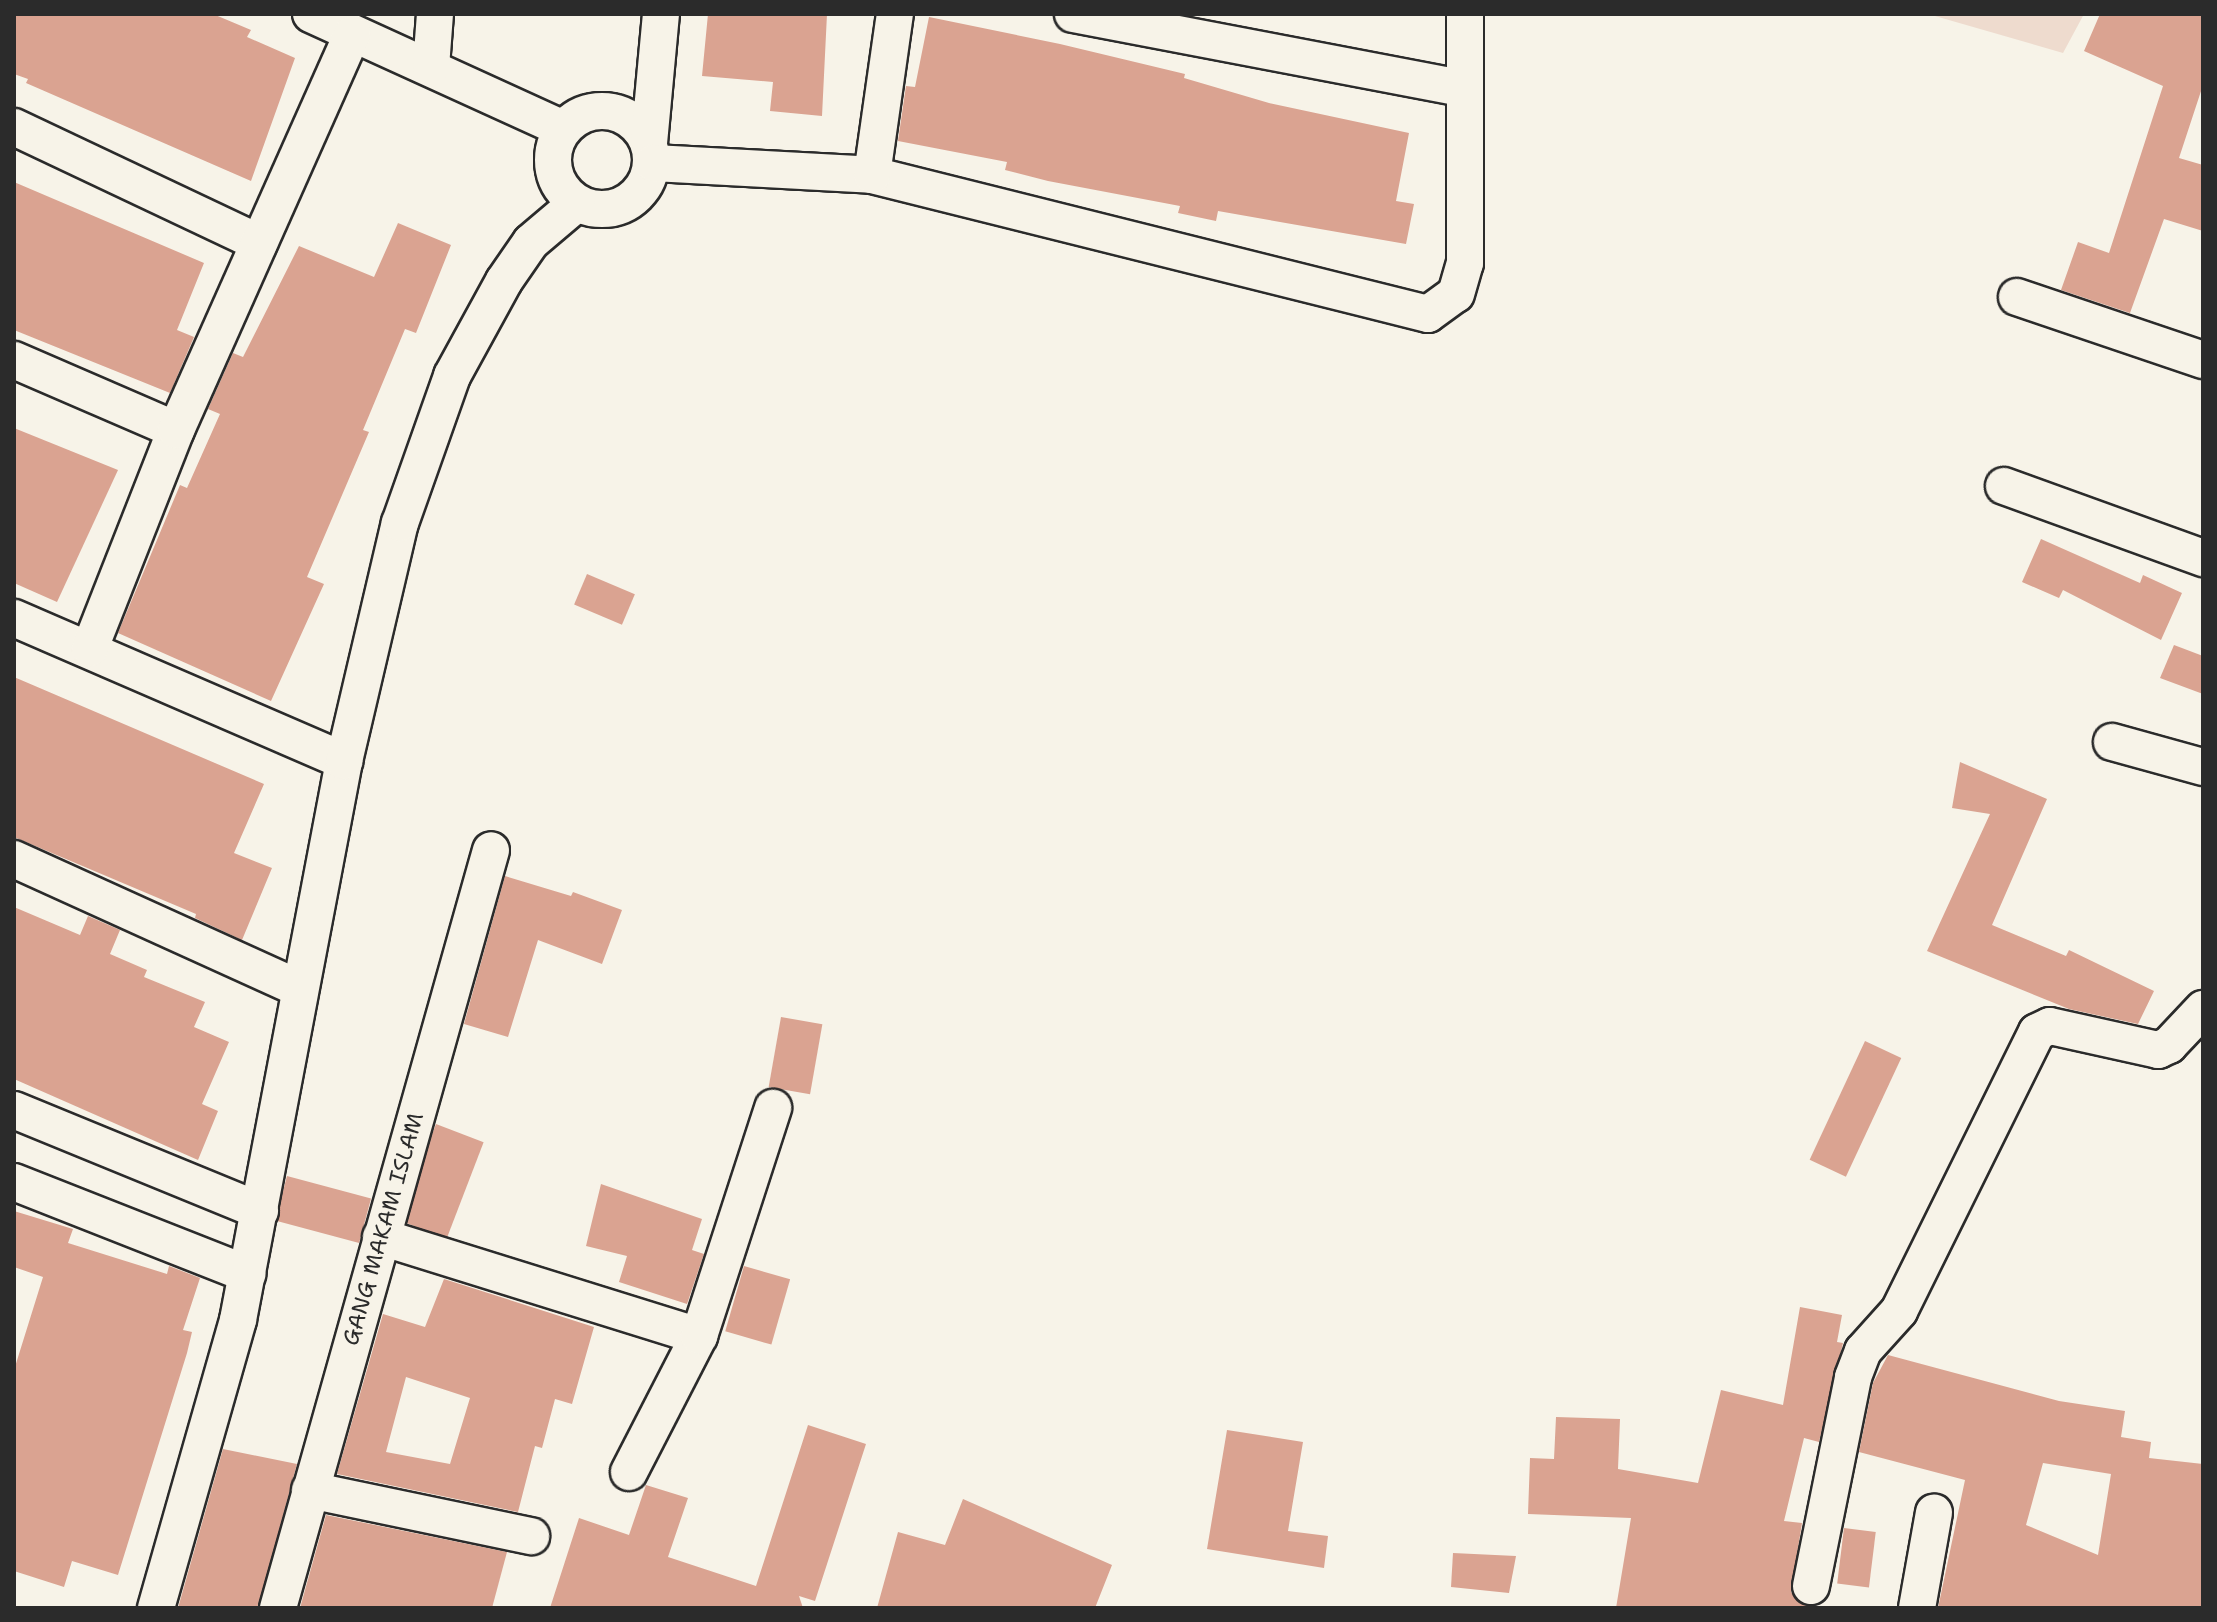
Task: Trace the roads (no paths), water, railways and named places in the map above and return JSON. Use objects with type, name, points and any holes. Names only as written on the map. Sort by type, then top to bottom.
[{"type":"street","points":[[311,14],[563,129]]},
{"type":"street","points":[[431,67],[435,14]]},
{"type":"street","points":[[651,153],[629,119],[599,110],[579,116],[563,129],[553,148],[553,169],[561,189],[577,203],[591,209],[621,207],[647,183],[651,153],[661,14]]},
{"type":"street","points":[[872,175],[895,14]]},
{"type":"street","points":[[1073,14],[1461,88]]},
{"type":"street","points":[[651,153],[872,175],[1428,314],[1456,294],[1465,263],[1461,88],[1465,14]]},
{"type":"street","points":[[90,648],[176,430],[352,34]]},
{"type":"street","points":[[14,127],[259,243]]},
{"type":"street","points":[[156,1608],[247,1274],[298,988],[344,761],[400,523],[452,376],[531,242],[577,203]]},
{"type":"street","points":[[2017,297],[2203,360]]},
{"type":"street","points":[[14,360],[176,430]]},
{"type":"street","points":[[2004,486],[2203,558]]},
{"type":"street","points":[[14,618],[90,648],[344,761]]},
{"type":"street","points":[[2112,742],[2203,767]]},
{"type":"street","name":"GANG MAKAM ISLAM","points":[[278,1608],[491,850]]},
{"type":"street","points":[[14,859],[298,988]]},
{"type":"street","points":[[1811,1586],[1853,1377],[1863,1351],[1890,1320],[2037,1032],[2050,1026],[2158,1050],[2169,1045],[2203,1009]]},
{"type":"street","points":[[629,1472],[699,1336],[773,1108]]},
{"type":"street","points":[[14,1110],[260,1211]]},
{"type":"street","points":[[14,1182],[247,1274]]},
{"type":"street","points":[[381,1237],[699,1336]]},
{"type":"street","points":[[310,1490],[531,1536]]},
{"type":"street","points":[[1917,1608],[1934,1513]]}]
